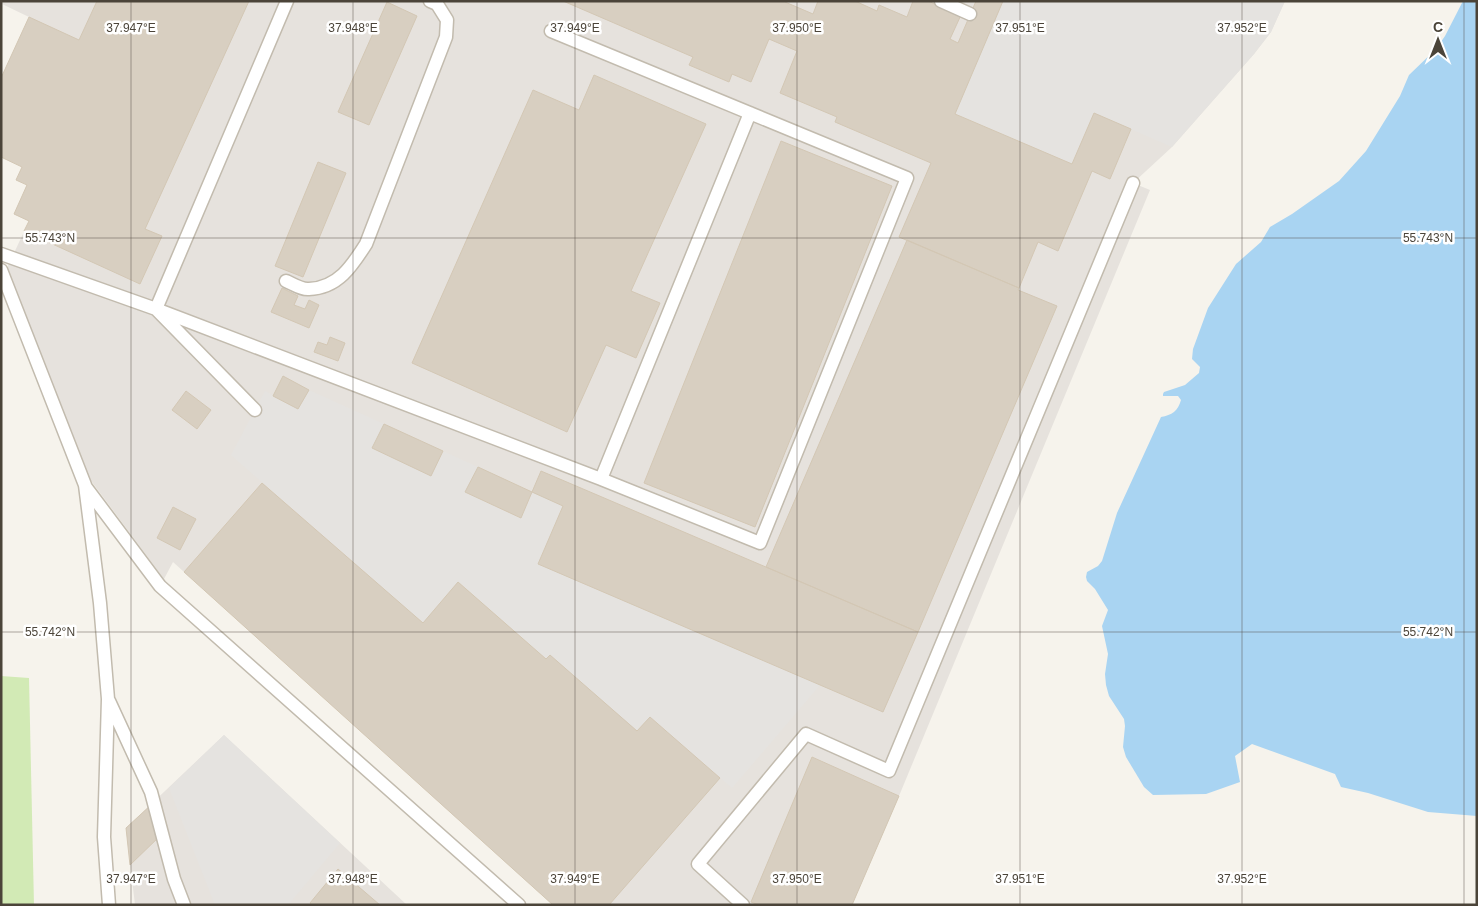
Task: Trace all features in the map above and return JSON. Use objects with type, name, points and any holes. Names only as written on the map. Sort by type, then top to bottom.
[{"type":"lane","points":[[156,309],[287,1]]},
{"type":"lane","points":[[286,281],[307,290],[332,284],[351,267],[366,244],[446,37],[447,20],[437,4],[430,1]]},
{"type":"lane","points":[[941,1],[970,14]]},
{"type":"lane","points":[[1,254],[156,309],[363,387],[760,543],[907,178],[551,31]]},
{"type":"lane","points":[[601,479],[750,113]]},
{"type":"lane","points":[[743,905],[698,864],[806,734],[889,771],[1133,183]]},
{"type":"lane","points":[[1,270],[85,485],[100,603],[108,699],[104,837],[109,905]]},
{"type":"lane","points":[[156,309],[255,410]]},
{"type":"lane","points":[[85,485],[160,586],[519,905]]},
{"type":"lane","points":[[108,699],[151,792],[174,879],[184,905]]},
{"type":"shaded area","points":[[4,1],[1285,1],[1271,32],[1254,54],[1172,147],[1133,183],[1150,190],[852,905],[553,905],[173,562],[164,579],[89,478],[7,268],[29,221],[14,214],[27,185],[1,78],[29,17],[2,4]]},
{"type":"shaded area","points":[[1003,1],[1285,1],[1271,32],[1254,54],[1172,147],[1094,113],[1072,164],[955,114]]},
{"type":"shaded area","points":[[309,390],[384,424],[373,448],[431,476],[443,451],[478,467],[466,493],[520,518],[532,492],[563,506],[538,564],[820,685],[732,788],[650,717],[637,731],[550,655],[546,659],[459,582],[423,623],[231,455],[265,391],[298,409]]},
{"type":"shaded area","points":[[224,735],[407,905],[135,905],[126,828]]},
{"type":"shaded area","points":[[224,735],[340,843],[288,905],[215,905],[169,788]]},
{"type":"green space","points":[[1,676],[29,678],[34,905],[1,905]]},
{"type":"water","points":[[1463,1],[1477,1],[1477,816],[1428,812],[1368,793],[1341,787],[1335,774],[1252,744],[1235,756],[1240,782],[1206,794],[1153,795],[1144,787],[1126,757],[1123,747],[1124,719],[1109,696],[1106,685],[1105,674],[1108,654],[1102,626],[1108,610],[1095,589],[1087,581],[1087,572],[1098,566],[1102,561],[1117,513],[1161,417],[1174,412],[1180,404],[1181,400],[1178,396],[1163,396],[1164,392],[1185,385],[1199,373],[1200,367],[1192,359],[1193,349],[1208,308],[1236,264],[1261,242],[1270,227],[1339,181],[1366,151],[1400,96],[1409,75],[1436,49]]},
{"type":"building","points":[[97,1],[249,1],[145,229],[162,236],[140,284],[24,231],[29,221],[14,214],[27,185],[16,180],[22,167],[1,157],[1,78],[29,17],[79,40]]},
{"type":"building","points":[[563,1],[786,1],[813,14],[818,1],[855,1],[877,11],[879,5],[907,17],[913,1],[928,1],[961,15],[950,39],[958,43],[976,1],[1003,1],[955,114],[1072,164],[1094,113],[1131,129],[1110,179],[1092,171],[1058,251],[1038,242],[1019,288],[899,237],[931,163],[835,122],[837,117],[780,93],[797,51],[769,39],[751,82],[732,74],[729,82],[689,65],[693,57]]},
{"type":"building","points":[[387,2],[417,16],[369,125],[338,112]]},
{"type":"building","points":[[594,75],[706,124],[631,291],[660,303],[636,358],[606,345],[567,432],[412,363],[533,90],[579,110]]},
{"type":"building","points":[[781,141],[892,186],[755,527],[644,483]]},
{"type":"building","points":[[318,162],[346,173],[303,277],[275,266]]},
{"type":"building","points":[[907,240],[1057,306],[918,632],[766,567]]},
{"type":"building","points":[[282,288],[298,296],[294,305],[305,309],[309,300],[319,305],[309,328],[271,312]]},
{"type":"building","points":[[330,337],[345,343],[338,361],[314,352],[318,342],[327,345]]},
{"type":"building","points":[[283,376],[309,390],[298,409],[273,396]]},
{"type":"building","points":[[186,391],[211,410],[197,429],[172,410]]},
{"type":"building","points":[[384,424],[443,451],[431,476],[372,448]]},
{"type":"building","points":[[478,467],[532,492],[521,518],[465,492]]},
{"type":"building","points":[[541,471],[918,632],[883,712],[538,564],[563,506],[532,492]]},
{"type":"building","points":[[262,483],[423,623],[458,582],[546,659],[550,655],[637,731],[650,717],[720,778],[609,905],[553,905],[184,572]]},
{"type":"building","points":[[173,507],[196,519],[180,550],[157,538]]},
{"type":"building","points":[[812,757],[899,796],[852,905],[759,905],[751,902]]},
{"type":"building","points":[[152,804],[160,836],[130,865],[126,828]]},
{"type":"building","points":[[338,869],[380,905],[312,905],[310,903]]}]
